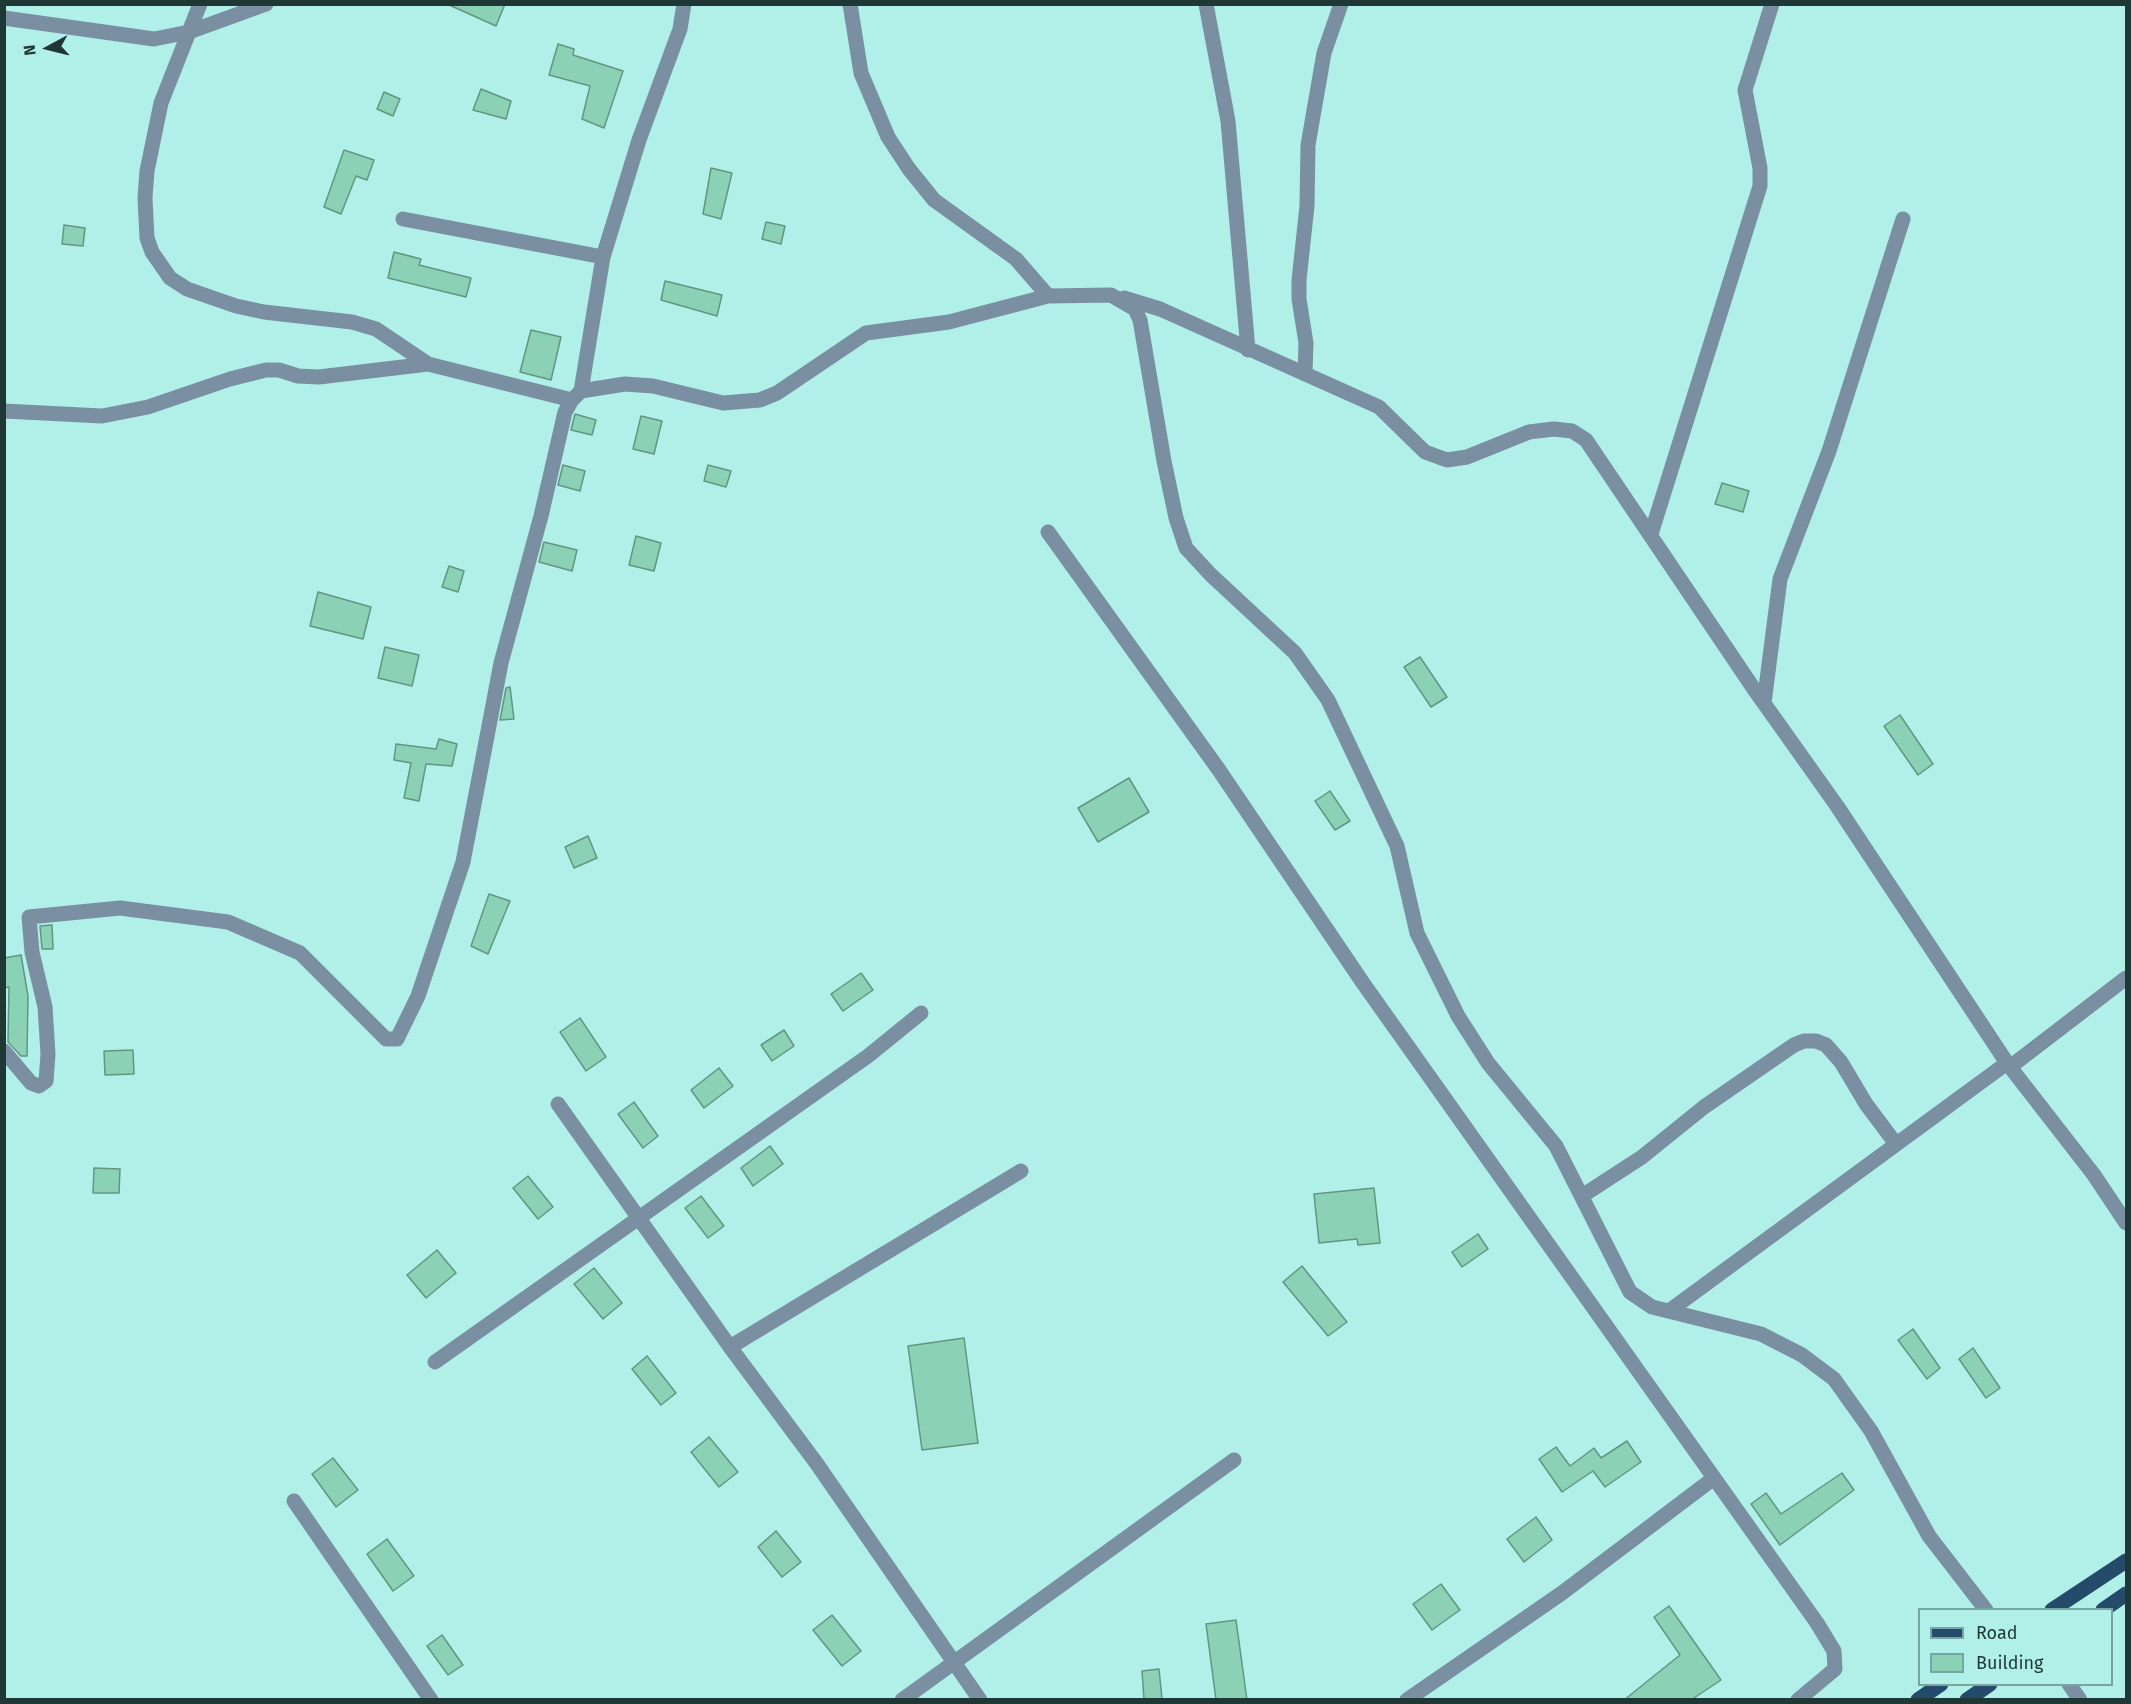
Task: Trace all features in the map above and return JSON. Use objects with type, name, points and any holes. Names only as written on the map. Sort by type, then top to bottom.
[{"type":"main road","points":[[2055,1608],[2127,1560]]},
{"type":"main road","points":[[2106,1608],[2127,1594]]},
{"type":"main road","points":[[1918,1700],[1938,1686]]},
{"type":"main road","points":[[1967,1700],[1987,1686]]},
{"type":"street","points":[[200,4],[161,103],[147,171],[145,198],[147,238],[161,267],[175,283],[187,290],[236,306],[264,312],[352,322],[375,329],[428,364]]},
{"type":"street","points":[[4,18],[154,39],[189,32],[266,4]]},
{"type":"street","points":[[4,1052],[31,1083],[39,1086],[46,1081],[48,1054],[45,1007],[32,952],[29,917],[120,908],[228,922],[300,953],[386,1039],[397,1039],[418,996],[463,862],[501,663],[541,516],[565,412],[576,396],[603,256],[639,141],[680,29],[684,4]]},
{"type":"street","points":[[850,4],[861,72],[888,137],[909,169],[934,200],[961,222],[1016,259],[1048,296]]},
{"type":"street","points":[[1206,4],[1228,121],[1248,350]]},
{"type":"street","points":[[1305,374],[1306,344],[1299,299],[1299,280],[1307,206],[1308,145],[1324,53],[1341,4]]},
{"type":"street","points":[[1651,534],[1760,186],[1760,168],[1745,90],[1772,4]]},
{"type":"street","points":[[403,219],[603,256]]},
{"type":"street","points":[[1764,703],[1780,579],[1829,451],[1904,219]]},
{"type":"street","points":[[1111,295],[1134,309],[1140,320],[1164,461],[1176,518],[1186,548],[1211,575],[1295,653],[1328,700],[1397,846],[1417,933],[1458,1017],[1488,1063],[1556,1146],[1630,1292],[1652,1307],[1761,1334],[1802,1355],[1834,1379],[1871,1431],[1929,1536],[1984,1608]]},
{"type":"street","points":[[4,411],[102,416],[148,407],[230,379],[266,370],[279,370],[298,376],[320,377],[428,364],[576,396],[624,384],[653,386],[723,404],[760,400],[777,393],[866,333],[949,322],[1048,296],[1111,295],[1160,309],[1379,407],[1425,452],[1447,460],[1467,457],[1529,432],[1554,429],[1572,431],[1586,440],[1764,703],[1837,806],[2009,1065],[2094,1175],[2127,1223]]},
{"type":"street","points":[[1048,532],[1219,770],[1363,983],[1834,1651],[1835,1669],[1798,1700]]},
{"type":"street","points":[[1669,1311],[2127,978]]},
{"type":"street","points":[[435,1362],[637,1217],[868,1056],[921,1013]]},
{"type":"street","points":[[1582,1196],[1642,1157],[1704,1107],[1794,1045],[1804,1041],[1816,1041],[1826,1045],[1896,1144]]},
{"type":"street","points":[[558,1104],[730,1347],[817,1464],[980,1700]]},
{"type":"street","points":[[730,1347],[1021,1171]]},
{"type":"street","points":[[902,1700],[1234,1460]]},
{"type":"street","points":[[1407,1700],[1562,1593],[1714,1478]]},
{"type":"street","points":[[294,1501],[431,1700]]},
{"type":"street","points":[[2070,1686],[2080,1700]]},
{"type":"building","points":[[447,4],[505,4],[496,26]]},
{"type":"building","points":[[558,44],[574,49],[573,55],[623,71],[604,128],[582,119],[590,86],[549,75]]},
{"type":"building","points":[[481,89],[511,101],[506,119],[473,110]]},
{"type":"building","points":[[384,92],[400,99],[393,116],[377,109]]},
{"type":"building","points":[[344,150],[374,160],[367,180],[356,176],[341,214],[324,207]]},
{"type":"building","points":[[711,168],[732,173],[721,219],[703,214]]},
{"type":"building","points":[[766,222],[785,226],[781,244],[762,239]]},
{"type":"building","points":[[64,225],[85,228],[83,246],[62,244]]},
{"type":"building","points":[[394,252],[421,259],[419,265],[471,278],[466,297],[388,278]]},
{"type":"building","points":[[665,281],[722,295],[717,316],[661,300]]},
{"type":"building","points":[[531,330],[561,337],[551,380],[520,372]]},
{"type":"building","points":[[575,414],[596,420],[592,435],[571,430]]},
{"type":"building","points":[[641,416],[662,421],[654,454],[633,449]]},
{"type":"building","points":[[563,465],[585,471],[580,491],[558,485]]},
{"type":"building","points":[[708,465],[731,471],[726,487],[704,481]]},
{"type":"building","points":[[1722,483],[1749,491],[1743,512],[1715,504]]},
{"type":"building","points":[[636,536],[661,543],[654,571],[629,565]]},
{"type":"building","points":[[544,542],[577,550],[572,571],[539,562]]},
{"type":"building","points":[[449,566],[464,571],[458,592],[442,587]]},
{"type":"building","points":[[318,592],[371,607],[363,639],[310,626]]},
{"type":"building","points":[[385,647],[419,655],[412,686],[378,678]]},
{"type":"building","points":[[1420,657],[1447,697],[1431,707],[1404,667]]},
{"type":"building","points":[[510,687],[514,719],[500,720],[506,688]]},
{"type":"building","points":[[1900,715],[1933,764],[1918,775],[1884,726]]},
{"type":"building","points":[[439,739],[457,744],[452,766],[426,764],[419,801],[404,798],[411,763],[394,760],[396,744],[436,749]]},
{"type":"building","points":[[1129,778],[1149,812],[1098,842],[1078,808]]},
{"type":"building","points":[[1330,791],[1350,821],[1335,830],[1315,801]]},
{"type":"building","points":[[588,836],[597,858],[574,868],[565,847]]},
{"type":"building","points":[[489,894],[510,901],[488,954],[471,946]]},
{"type":"building","points":[[52,925],[53,949],[42,949],[40,926]]},
{"type":"building","points":[[21,955],[28,996],[27,1056],[21,1056],[8,1042],[9,987],[4,988],[4,958]]},
{"type":"building","points":[[861,973],[873,990],[843,1011],[831,994]]},
{"type":"building","points":[[580,1018],[606,1057],[586,1071],[560,1032]]},
{"type":"building","points":[[784,1030],[794,1046],[772,1061],[761,1045]]},
{"type":"building","points":[[133,1050],[134,1074],[105,1075],[104,1051]]},
{"type":"building","points":[[719,1068],[733,1086],[704,1108],[691,1090]]},
{"type":"building","points":[[634,1102],[658,1136],[643,1148],[618,1114]]},
{"type":"building","points":[[770,1146],[783,1164],[753,1186],[741,1168]]},
{"type":"building","points":[[94,1168],[120,1169],[119,1193],[93,1193]]},
{"type":"building","points":[[528,1176],[553,1207],[538,1219],[513,1188]]},
{"type":"building","points":[[1374,1188],[1380,1243],[1358,1245],[1357,1239],[1319,1243],[1314,1194]]},
{"type":"building","points":[[701,1196],[724,1226],[708,1238],[685,1208]]},
{"type":"building","points":[[1478,1234],[1488,1249],[1462,1267],[1452,1252]]},
{"type":"building","points":[[437,1250],[456,1273],[426,1298],[407,1275]]},
{"type":"building","points":[[1302,1266],[1347,1322],[1328,1336],[1283,1282]]},
{"type":"building","points":[[594,1268],[622,1303],[603,1319],[574,1284]]},
{"type":"building","points":[[1913,1329],[1940,1368],[1927,1379],[1898,1340]]},
{"type":"building","points":[[964,1338],[978,1443],[922,1450],[908,1346]]},
{"type":"building","points":[[1973,1348],[2000,1388],[1986,1398],[1959,1359]]},
{"type":"building","points":[[647,1356],[676,1393],[661,1405],[632,1369]]},
{"type":"building","points":[[709,1437],[738,1472],[719,1487],[691,1452]]},
{"type":"building","points":[[1627,1441],[1641,1462],[1605,1487],[1593,1471],[1562,1492],[1539,1459],[1556,1447],[1570,1466],[1594,1448],[1601,1458]]},
{"type":"building","points":[[333,1458],[358,1490],[336,1507],[312,1474]]},
{"type":"building","points":[[1842,1473],[1854,1490],[1780,1545],[1751,1504],[1766,1493],[1781,1514]]},
{"type":"building","points":[[1536,1517],[1552,1540],[1524,1562],[1507,1539]]},
{"type":"building","points":[[776,1531],[801,1562],[782,1577],[758,1547]]},
{"type":"building","points":[[387,1539],[414,1576],[393,1591],[367,1554]]},
{"type":"building","points":[[1441,1584],[1460,1610],[1432,1630],[1413,1604]]},
{"type":"building","points":[[1669,1606],[1721,1680],[1691,1700],[1624,1700],[1680,1655],[1654,1617]]},
{"type":"building","points":[[832,1615],[861,1651],[842,1666],[813,1630]]},
{"type":"building","points":[[1236,1620],[1247,1700],[1216,1700],[1206,1624]]},
{"type":"building","points":[[442,1635],[463,1665],[448,1675],[427,1646]]},
{"type":"building","points":[[1159,1669],[1162,1699],[1144,1700],[1142,1671]]}]
